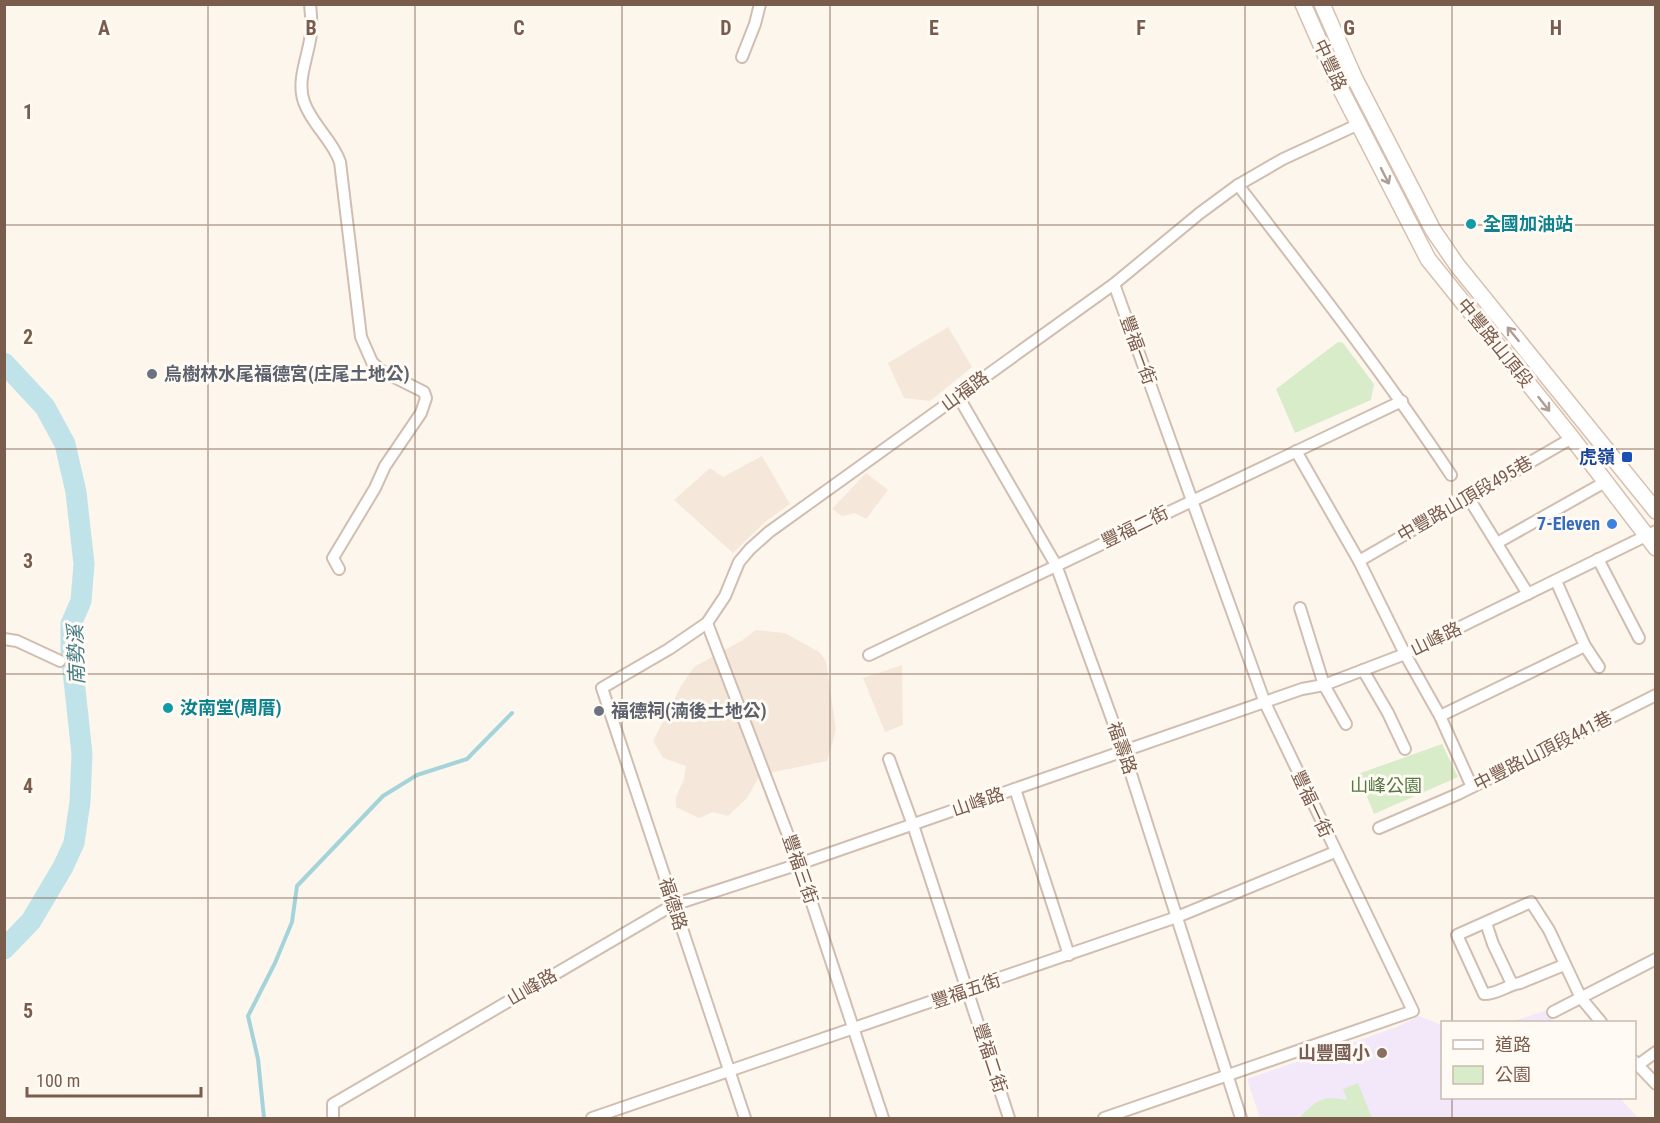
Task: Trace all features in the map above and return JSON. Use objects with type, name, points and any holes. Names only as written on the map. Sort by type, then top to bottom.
[{"type":"main road","name":"中豐路","points":[[1303,4],[1359,124]]},
{"type":"main road","name":"中豐路","points":[[1322,4],[1355,80],[1373,112]]},
{"type":"main road","name":"中豐路山頂段","points":[[1373,112],[1434,230],[1457,265],[1656,510]]},
{"type":"main road","name":"中豐路山頂段","points":[[1359,124],[1428,259],[1652,538]]},
{"type":"street","points":[[310,4],[311,33],[303,73],[303,99],[312,122],[336,150],[340,162],[361,337],[372,362],[380,370],[424,392],[426,398],[421,413],[385,466],[375,488],[333,558],[339,568]]},
{"type":"street","points":[[742,57],[760,4]]},
{"type":"street","name":"山福路","points":[[603,688],[669,649],[707,623],[724,596],[739,562],[769,532],[1114,284],[1200,213],[1238,185],[1283,159],[1359,124]]},
{"type":"street","points":[[1238,185],[1346,325],[1402,401],[1451,474]]},
{"type":"street","name":"豐福一街","points":[[1104,1119],[1413,1011],[1265,703],[1114,284]]},
{"type":"street","name":"福壽路","points":[[958,396],[1056,565],[1124,752],[1241,1119]]},
{"type":"street","name":"豐福二街","points":[[869,655],[1402,401]]},
{"type":"street","name":"中豐路山頂段495巷","points":[[1359,561],[1572,438]]},
{"type":"street","points":[[1296,452],[1359,561],[1405,654],[1440,716],[1472,787]]},
{"type":"street","points":[[1497,543],[1605,482]]},
{"type":"street","points":[[1468,496],[1528,594]]},
{"type":"street","name":"山峰路","points":[[333,1119],[333,1104],[673,905],[913,825],[1302,689],[1324,685],[1405,654],[1598,560],[1652,538]]},
{"type":"street","points":[[1598,560],[1639,638]]},
{"type":"street","points":[[1556,580],[1585,646],[1599,667]]},
{"type":"street","points":[[1300,608],[1324,685],[1346,724]]},
{"type":"street","name":"豐福三街","points":[[707,623],[799,864],[883,1119]]},
{"type":"street","points":[[4,639],[17,641],[60,661]]},
{"type":"street","points":[[1440,716],[1585,646]]},
{"type":"street","points":[[1363,670],[1388,713],[1404,749]]},
{"type":"street","name":"福德路","points":[[603,688],[745,1119]]},
{"type":"street","name":"中豐路山頂段441巷","points":[[1379,828],[1472,787],[1656,695]]},
{"type":"street","name":"豐福二街","points":[[889,759],[913,825],[1009,1119]]},
{"type":"street","points":[[1015,789],[1069,955]]},
{"type":"street","name":"豐福五街","points":[[592,1119],[1177,917],[1335,852]]},
{"type":"street","points":[[1564,965],[1520,983],[1512,984],[1492,994],[1485,994],[1456,935],[1531,902],[1549,930],[1581,998],[1599,1021]]},
{"type":"street","points":[[1486,922],[1493,944],[1512,984]]},
{"type":"street","points":[[1554,1012],[1656,959]]},
{"type":"street","points":[[1656,1052],[1636,1063],[1656,1084]]},
{"type":"shaded area","points":[[948,327],[972,367],[930,401],[904,398],[888,363]]},
{"type":"shaded area","points":[[762,456],[790,504],[765,522],[733,553],[674,500],[710,468],[723,477]]},
{"type":"shaded area","points":[[866,473],[888,490],[866,519],[855,513],[842,516],[832,509]]},
{"type":"shaded area","points":[[756,630],[785,633],[819,652],[826,661],[836,730],[827,761],[760,775],[747,798],[728,816],[713,812],[699,818],[676,807],[676,797],[684,779],[686,766],[663,758],[653,741],[681,686],[694,667]]},
{"type":"shaded area","points":[[902,665],[903,725],[885,732],[863,678]]},
{"type":"shaded area","points":[[1545,1011],[1554,1021],[1513,1021]]},
{"type":"shaded area","name":"山豐國小","points":[[1419,1016],[1441,1025],[1441,1099],[1621,1099],[1638,1118],[1260,1118],[1247,1079],[1397,1027]]},
{"type":"green space","points":[[1338,342],[1343,343],[1374,384],[1371,400],[1295,433],[1276,389]]},
{"type":"green space","name":"山峰公園","points":[[1442,744],[1458,777],[1374,814],[1358,774]]},
{"type":"green space","points":[[1358,1083],[1372,1118],[1299,1118],[1320,1100],[1331,1098],[1347,1100],[1343,1089]]},
{"type":"waterway","name":"南勢溪","points":[[4,363],[45,407],[65,444],[76,492],[84,564],[81,601],[71,624],[71,652],[82,754],[80,802],[74,843],[63,867],[31,921],[4,949]]},
{"type":"waterway","points":[[264,1118],[258,1059],[248,1016],[275,963],[292,922],[297,886],[383,796],[417,775],[467,759],[512,713]]},
{"type":"place","name":"全國加油站","points":[[1471,224]]},
{"type":"place","name":"烏樹林水尾福德宮(庄尾土地公)","points":[[152,374]]},
{"type":"place","name":"虎嶺","points":[[1627,457]]},
{"type":"place","name":"7-Eleven","points":[[1612,524]]},
{"type":"place","name":"汝南堂(周厝)","points":[[168,708]]},
{"type":"place","name":"福德祠(湳後土地公)","points":[[599,711]]},
{"type":"place","name":"山豐國小","points":[[1382,1053]]}]
